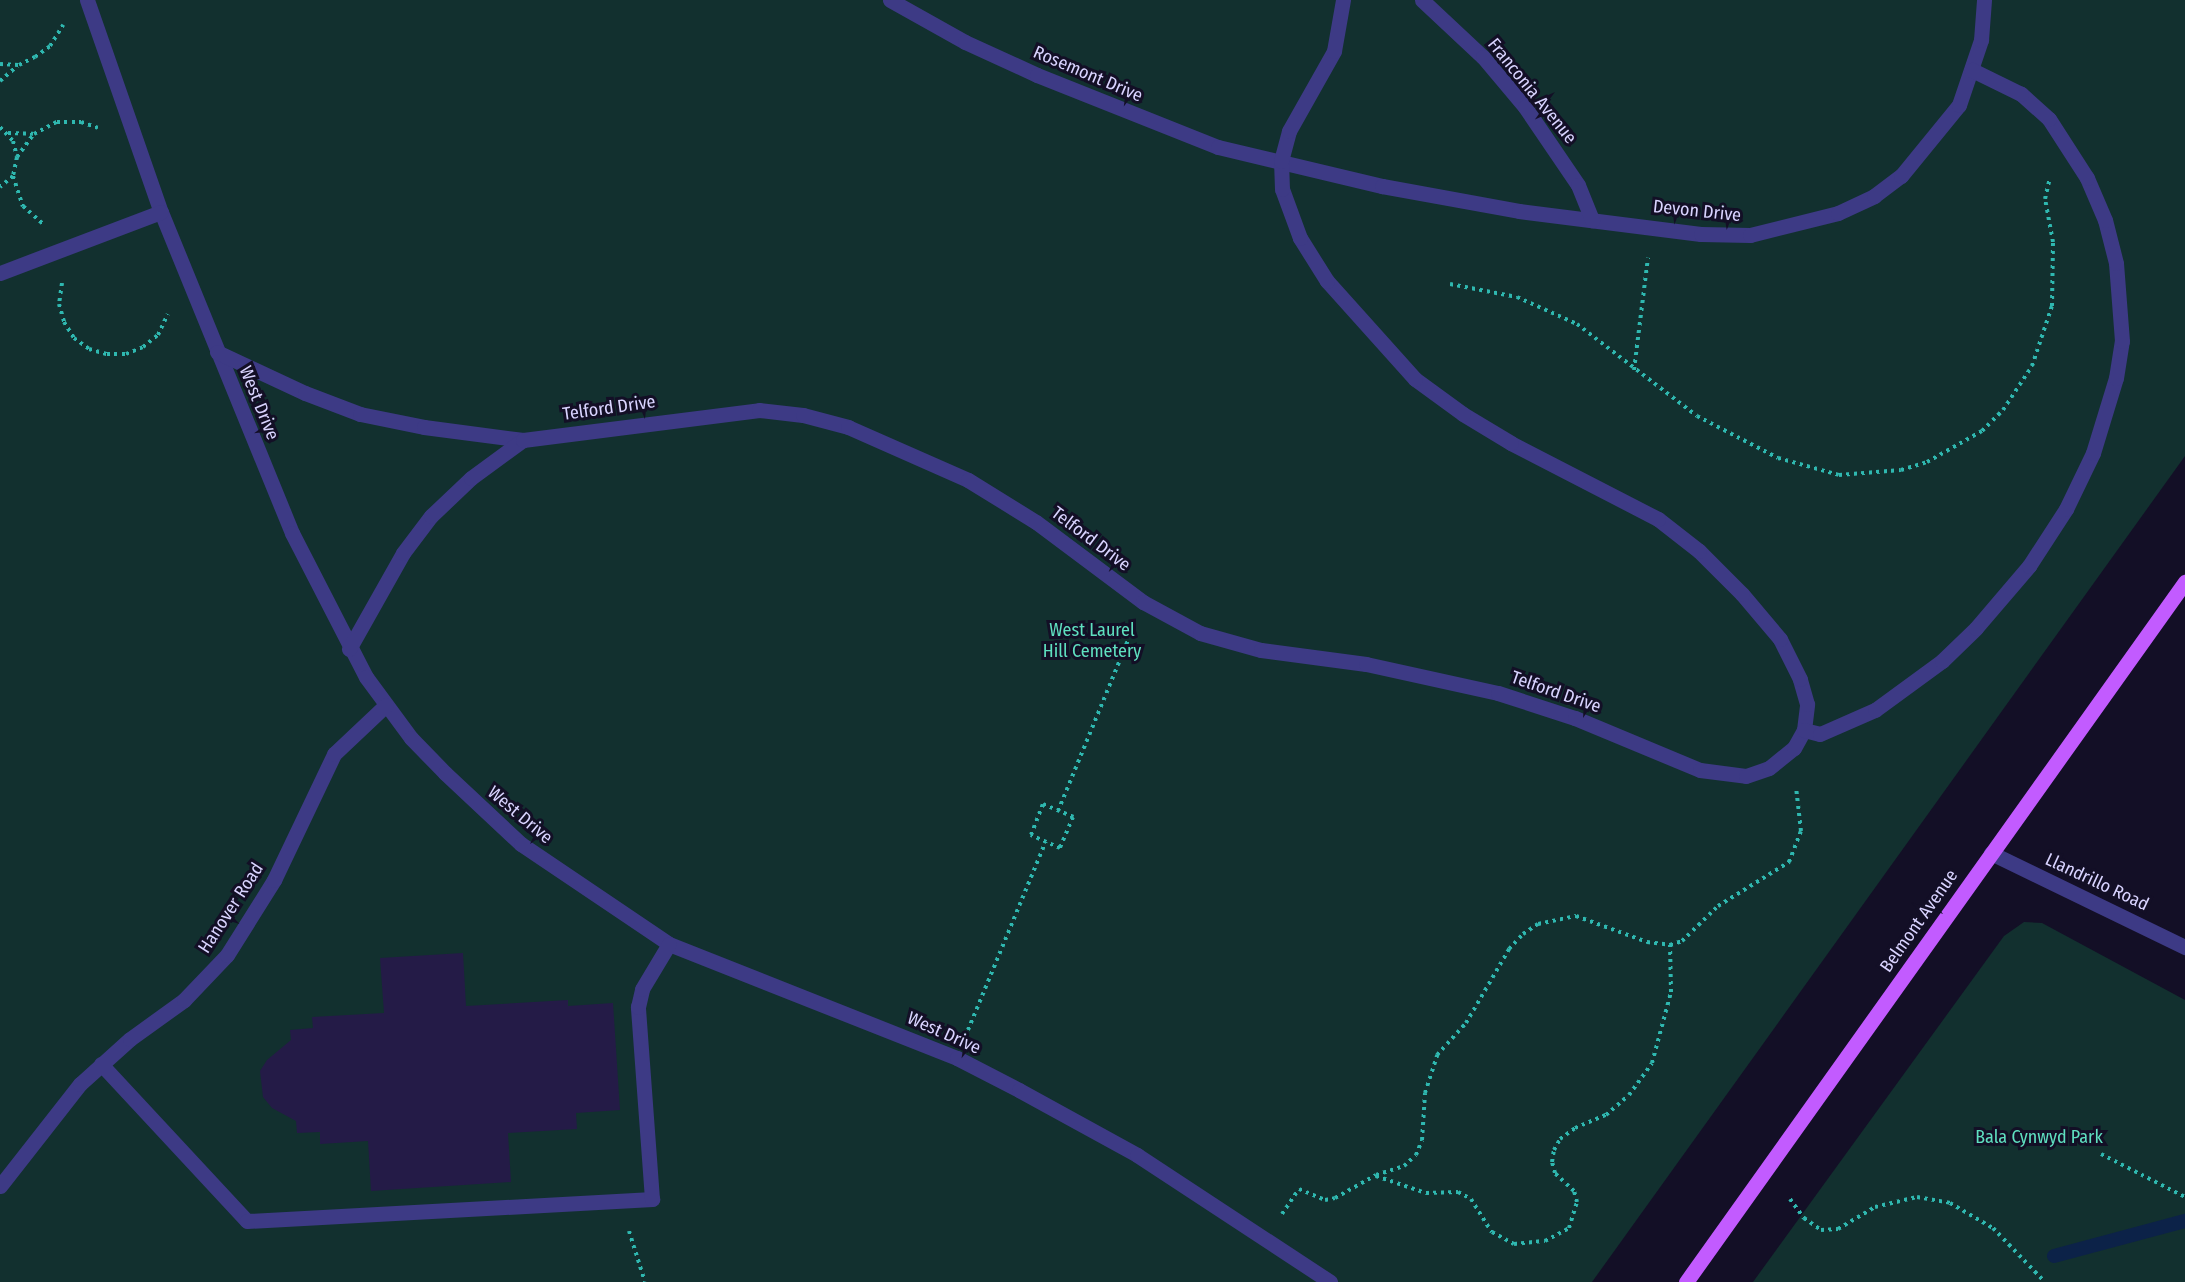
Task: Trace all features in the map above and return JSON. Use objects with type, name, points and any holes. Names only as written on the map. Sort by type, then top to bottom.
[{"type":"main road","name":"Belmont Avenue","points":[[1686,1282],[2185,582]]},
{"type":"street","name":"West Drive","points":[[87,0],[160,212],[292,533],[349,649],[386,705],[445,773],[521,844],[669,944],[957,1058],[1084,1123],[1267,1237],[1330,1282]]},
{"type":"street","name":"Rosemont Drive","points":[[890,0],[965,42],[1037,75],[1218,147],[1281,161]]},
{"type":"street","points":[[1343,0],[1334,51],[1289,131],[1281,161],[1282,189],[1300,238],[1327,281],[1415,379],[1463,414],[1621,496],[1699,551],[1779,639],[1800,679],[1807,704],[1804,730],[1820,734],[1875,710],[1942,661],[1976,628],[2029,566],[2066,509],[2092,453],[2116,378],[2121,340],[2121,299],[2105,220],[2070,147],[2049,119],[2021,94],[1972,70]]},
{"type":"street","name":"Franconia Avenue","points":[[1422,0],[1483,57],[1525,107],[1578,185],[1592,220]]},
{"type":"street","name":"Devon Drive","points":[[1281,161],[1451,199],[1701,234],[1750,235],[1798,226],[1874,196],[1901,176],[1930,145],[1959,105],[1980,40],[1984,0]]},
{"type":"street","points":[[0,273],[160,212]]},
{"type":"street","name":"Telford Drive","points":[[217,352],[305,393],[360,414],[424,427],[523,440],[701,415],[759,410],[803,415],[848,427],[968,480],[1036,522],[1143,602],[1200,633],[1234,645],[1366,664],[1498,693],[1575,718],[1700,770],[1746,776],[1785,757],[1804,730]]},
{"type":"street","name":"Telford Drive","points":[[349,649],[403,553],[431,516],[471,478],[523,440]]},
{"type":"street","name":"Hanover Road","points":[[0,1186],[58,1107],[101,1065],[184,1000],[227,955],[274,880],[334,754],[386,705]]},
{"type":"street","name":"Llandrillo Road","points":[[1991,853],[2185,947]]},
{"type":"street","points":[[101,1065],[247,1221],[652,1199],[638,1006],[642,989],[669,944]]},
{"type":"path","points":[[0,81],[19,65],[50,46],[66,21]]},
{"type":"path","points":[[0,64],[19,65]]},
{"type":"path","points":[[137,147],[81,122],[57,122],[34,134],[17,157],[13,176],[23,206],[34,219],[78,243],[61,286],[59,304],[64,322],[74,338],[89,349],[107,354],[126,354],[143,347],[158,335],[169,310]]},
{"type":"path","points":[[0,127],[8,132],[34,134]]},
{"type":"path","points":[[8,132],[17,157]]},
{"type":"path","points":[[1450,284],[1517,297],[1549,309],[1577,324],[1634,370],[1733,437],[1811,470],[1870,475],[1927,462],[1982,430],[2002,410],[2032,366],[2052,306],[2055,270],[2045,199],[2054,168],[2070,147]]},
{"type":"path","points":[[0,187],[13,176]]},
{"type":"path","points":[[1634,370],[1653,226]]},
{"type":"path","points":[[1058,811],[1143,602]]},
{"type":"path","points":[[1267,1237],[1299,1189],[1325,1200],[1376,1175],[1404,1166],[1416,1155],[1422,1140],[1425,1094],[1437,1055],[1466,1023],[1509,949],[1523,934],[1538,924],[1576,916],[1647,942],[1670,945],[1695,931],[1718,906],[1789,862],[1801,831],[1794,775],[1785,757]]},
{"type":"path","points":[[1043,804],[1058,811],[1073,817],[1060,848],[1031,835],[1043,804]]},
{"type":"path","points":[[957,1058],[1046,841]]},
{"type":"path","points":[[1376,1175],[1426,1192],[1458,1192],[1472,1199],[1492,1232],[1514,1244],[1545,1241],[1569,1228],[1577,1202],[1574,1191],[1555,1173],[1552,1162],[1554,1150],[1560,1139],[1575,1128],[1606,1115],[1629,1095],[1652,1063],[1671,992],[1670,945]]},
{"type":"path","points":[[2101,1154],[2185,1197]]},
{"type":"path","points":[[1790,1199],[1804,1218],[1821,1230],[1838,1229],[1875,1208],[1917,1197],[1950,1203],[1993,1228],[2045,1282]]},
{"type":"path","points":[[628,1223],[645,1282]]},
{"type":"green space","name":"West Laurel Hill Cemetery","points":[[0,0],[2185,0],[2185,456],[1592,1282],[0,1282]]},
{"type":"green space","name":"Bala Cynwyd Park","points":[[2024,922],[2042,923],[2185,1000],[2185,1282],[1753,1282],[2004,936]]},
{"type":"building","points":[[463,953],[466,1006],[568,1000],[568,1006],[613,1003],[620,1110],[576,1113],[577,1129],[508,1133],[511,1182],[371,1191],[368,1141],[320,1144],[320,1132],[297,1133],[296,1121],[272,1108],[263,1097],[260,1071],[267,1060],[291,1040],[290,1030],[313,1028],[312,1017],[384,1013],[380,958]]},
{"type":"waterway","points":[[2054,1256],[2185,1221]]}]
